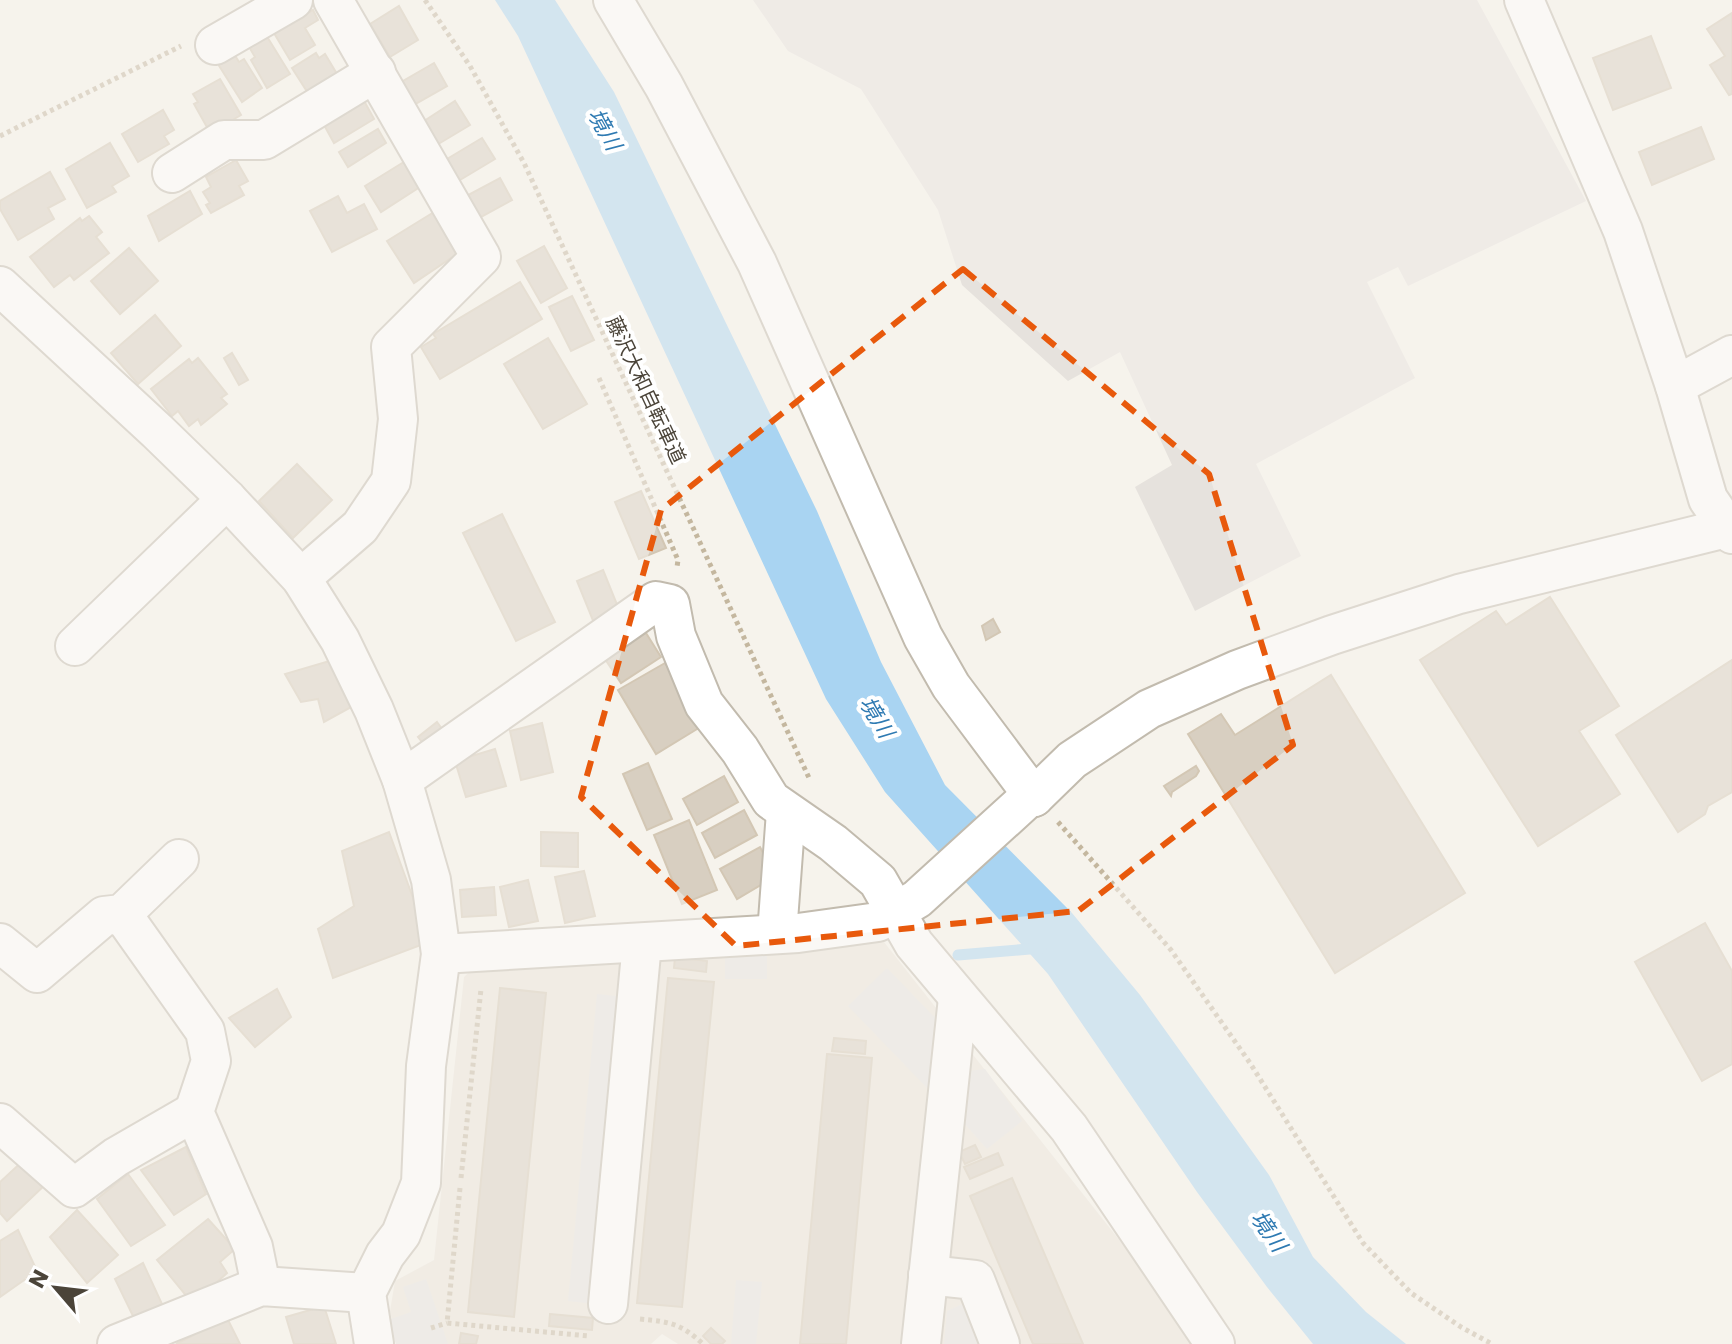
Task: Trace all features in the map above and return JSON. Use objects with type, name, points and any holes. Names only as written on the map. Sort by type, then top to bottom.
[{"type":"street","points":[[215,45],[293,0]]},
{"type":"street","points":[[301,578],[360,527],[391,481],[398,419],[391,347],[481,257],[333,0]]},
{"type":"street","points":[[613,0],[664,86],[757,263],[923,637],[951,686],[1031,798]]},
{"type":"street","points":[[441,954],[777,934],[878,922],[907,906],[1072,760],[1149,709],[1237,670],[1459,594],[1729,531],[1708,499],[1675,386],[1623,231],[1524,0]]},
{"type":"street","points":[[172,173],[224,140],[264,140],[376,72]]},
{"type":"street","points":[[0,286],[227,499],[301,578],[340,640],[374,710],[402,780],[431,880],[441,954],[426,1066],[421,1183],[401,1234],[385,1255],[366,1293],[374,1344]]},
{"type":"street","points":[[1675,386],[1732,355]]},
{"type":"street","points":[[75,646],[227,499]]},
{"type":"street","points":[[402,780],[656,601],[670,604],[676,636],[704,704],[740,750],[771,800],[800,800]]},
{"type":"street","points":[[800,800],[833,843],[907,906],[914,944],[1069,1128],[1215,1344]]},
{"type":"street","points":[[777,934],[800,800]]},
{"type":"street","points":[[0,943],[37,973],[104,916],[122,914],[179,859]]},
{"type":"street","points":[[0,1123],[74,1188],[116,1157],[194,1112],[211,1061],[205,1031],[122,914]]},
{"type":"street","points":[[616,1320],[642,943]]},
{"type":"street","points":[[921,1344],[958,998]]},
{"type":"street","points":[[194,1112],[253,1247],[261,1286]]},
{"type":"street","points":[[928,1275],[975,1280],[1000,1344]]},
{"type":"street","points":[[117,1344],[261,1286],[366,1293]]},
{"type":"path","name":"藤沢大和自転車道","points":[[425,0],[470,66],[524,163],[800,800]]},
{"type":"path","points":[[0,136],[205,34],[215,45]]},
{"type":"path","points":[[599,378],[678,560],[670,604]]},
{"type":"path","points":[[1031,798],[1099,865],[1171,950],[1250,1063],[1363,1243],[1411,1293],[1492,1344]]},
{"type":"path","points":[[447,1323],[482,978]]},
{"type":"path","points":[[431,1328],[447,1323],[668,1322],[684,1327],[703,1344]]},
{"type":"highlighted area","points":[[963,269],[1209,474],[1293,745],[1078,911],[736,946],[581,797],[661,510]]},
{"type":"shaded area","points":[[753,0],[1477,0],[1586,201],[1408,286],[1398,267],[1367,282],[1415,378],[1256,464],[1301,556],[1195,611],[1135,487],[1172,465],[1120,352],[1068,381],[962,285],[938,210],[861,89],[788,51]]},
{"type":"shaded area","points":[[884,942],[1124,1246],[1192,1344],[678,1344],[662,1334],[651,1344],[397,1344],[390,1311],[395,1281],[434,1260],[464,977],[480,962]]},
{"type":"shaded area","points":[[725,951],[767,951],[767,979],[725,979]]},
{"type":"shaded area","points":[[887,968],[938,1021],[931,1092],[848,1006]]},
{"type":"shaded area","points":[[597,994],[625,997],[596,1304],[568,1301]]},
{"type":"shaded area","points":[[985,1069],[1022,1121],[987,1149],[955,1113],[960,1072]]},
{"type":"shaded area","points":[[426,1279],[448,1344],[396,1344],[388,1320],[411,1312],[403,1287]]},
{"type":"shaded area","points":[[736,1280],[762,1282],[756,1344],[731,1344]]},
{"type":"shaded area","points":[[971,1300],[990,1344],[944,1344],[947,1311]]},
{"type":"water","name":"境川","points":[[495,0],[555,0],[614,92],[817,511],[881,662],[945,785],[1072,913],[1140,995],[1269,1175],[1313,1257],[1366,1312],[1406,1344],[1313,1344],[1197,1192],[1048,974],[885,792],[826,699],[518,36]]},
{"type":"building","points":[[399,6],[418,40],[390,57],[370,24]]},
{"type":"building","points":[[313,10],[318,20],[305,28],[315,45],[290,60],[274,33]]},
{"type":"building","points":[[1732,13],[1732,94],[1729,95],[1710,65],[1725,56],[1707,29]]},
{"type":"building","points":[[266,35],[290,74],[267,88],[251,60],[255,57],[248,45]]},
{"type":"building","points":[[1651,36],[1671,88],[1613,110],[1593,58]]},
{"type":"building","points":[[316,53],[319,58],[325,54],[337,74],[308,93],[292,68]]},
{"type":"building","points":[[234,54],[239,62],[244,59],[262,88],[242,102],[218,64]]},
{"type":"building","points":[[434,63],[447,86],[410,107],[398,84]]},
{"type":"building","points":[[220,79],[241,115],[217,129],[208,129],[194,104],[198,102],[193,94]]},
{"type":"building","points":[[363,99],[374,119],[334,143],[323,123]]},
{"type":"building","points":[[455,101],[470,125],[435,146],[421,123]]},
{"type":"building","points":[[163,110],[174,130],[164,136],[169,144],[138,162],[122,134]]},
{"type":"building","points":[[1701,127],[1714,159],[1652,185],[1639,152]]},
{"type":"building","points":[[378,129],[386,143],[348,167],[339,152]]},
{"type":"building","points":[[482,138],[495,159],[455,183],[442,162]]},
{"type":"building","points":[[110,143],[129,176],[112,186],[116,192],[87,208],[66,169]]},
{"type":"building","points":[[236,160],[248,181],[239,186],[244,195],[211,213],[206,205],[210,203],[203,192],[211,187],[206,177]]},
{"type":"building","points":[[407,160],[423,185],[381,212],[365,186]]},
{"type":"building","points":[[50,172],[65,199],[48,208],[54,219],[18,240],[0,209],[0,201]]},
{"type":"building","points":[[500,178],[512,200],[472,222],[459,200]]},
{"type":"building","points":[[190,191],[202,214],[159,241],[148,216]]},
{"type":"building","points":[[338,196],[347,213],[364,204],[377,229],[332,252],[310,211]]},
{"type":"building","points":[[434,212],[460,252],[414,283],[387,241]]},
{"type":"building","points":[[89,216],[102,232],[96,237],[109,253],[74,280],[70,275],[54,287],[30,257],[80,218],[82,221]]},
{"type":"building","points":[[544,246],[567,288],[541,303],[517,261]]},
{"type":"building","points":[[129,248],[158,281],[120,314],[91,281]]},
{"type":"building","points":[[520,282],[542,319],[440,379],[421,347],[436,338],[433,334]]},
{"type":"building","points":[[572,296],[594,340],[571,351],[549,307]]},
{"type":"building","points":[[155,315],[181,346],[138,384],[111,353]]},
{"type":"building","points":[[548,338],[587,404],[543,429],[504,364]]},
{"type":"building","points":[[232,353],[248,380],[239,385],[224,358]]},
{"type":"building","points":[[198,358],[227,394],[221,398],[227,404],[201,425],[198,419],[189,426],[178,411],[172,416],[151,389],[189,359],[192,363]]},
{"type":"building","points":[[297,464],[332,500],[293,538],[259,501]]},
{"type":"building","points":[[641,491],[666,548],[639,559],[615,502]]},
{"type":"building","points":[[502,514],[555,622],[516,641],[463,533]]},
{"type":"building","points":[[603,570],[620,612],[594,623],[577,581]]},
{"type":"building","points":[[1550,597],[1619,706],[1579,731],[1620,794],[1538,846],[1420,660],[1496,611],[1506,625]]},
{"type":"building","points":[[993,619],[1000,632],[986,640],[982,626]]},
{"type":"building","points":[[646,633],[661,657],[621,683],[605,659]]},
{"type":"building","points":[[333,660],[353,706],[324,722],[318,699],[301,702],[285,674]]},
{"type":"building","points":[[1732,660],[1732,792],[1708,806],[1705,814],[1678,832],[1616,735]]},
{"type":"building","points":[[665,663],[702,726],[656,754],[618,690]]},
{"type":"building","points":[[1331,675],[1465,893],[1335,973],[1188,734],[1221,714],[1235,735]]},
{"type":"building","points":[[437,722],[445,733],[426,747],[418,737]]},
{"type":"building","points":[[542,723],[553,772],[521,780],[510,731]]},
{"type":"building","points":[[495,749],[506,786],[466,797],[455,761]]},
{"type":"building","points":[[648,763],[672,819],[647,830],[623,774]]},
{"type":"building","points":[[1196,766],[1199,771],[1196,776],[1172,792],[1171,796],[1164,786]]},
{"type":"building","points":[[724,776],[738,802],[697,825],[683,799]]},
{"type":"building","points":[[744,810],[757,835],[715,858],[702,833]]},
{"type":"building","points":[[689,820],[717,890],[682,904],[654,835]]},
{"type":"building","points":[[389,832],[429,942],[333,978],[318,929],[354,906],[342,851]]},
{"type":"building","points":[[541,832],[578,833],[578,867],[541,866]]},
{"type":"building","points":[[760,847],[770,866],[766,882],[737,899],[720,869]]},
{"type":"building","points":[[584,871],[595,916],[565,923],[555,877]]},
{"type":"building","points":[[528,880],[538,921],[509,927],[500,887]]},
{"type":"building","points":[[494,887],[496,915],[462,917],[460,890]]},
{"type":"building","points":[[1705,923],[1732,971],[1732,1064],[1702,1081],[1635,962]]},
{"type":"building","points":[[675,957],[707,961],[706,972],[674,968]]},
{"type":"building","points":[[668,978],[714,982],[682,1307],[637,1303]]},
{"type":"building","points":[[500,988],[546,993],[514,1317],[468,1312]]},
{"type":"building","points":[[277,989],[291,1017],[255,1047],[229,1018]]},
{"type":"building","points":[[834,1038],[866,1041],[865,1054],[832,1051]]},
{"type":"building","points":[[827,1054],[872,1058],[846,1344],[800,1344]]},
{"type":"building","points":[[975,1145],[981,1157],[965,1164],[959,1152]]},
{"type":"building","points":[[186,1147],[206,1194],[174,1215],[141,1170]]},
{"type":"building","points":[[998,1153],[1003,1165],[970,1179],[964,1167]]},
{"type":"building","points":[[25,1159],[48,1182],[7,1221],[0,1213],[0,1182]]},
{"type":"building","points":[[128,1174],[165,1225],[131,1246],[97,1199]]},
{"type":"building","points":[[1012,1178],[1083,1344],[1033,1344],[970,1196]]},
{"type":"building","points":[[77,1210],[118,1255],[87,1283],[50,1237]]},
{"type":"building","points":[[208,1219],[235,1249],[220,1262],[227,1273],[193,1304],[157,1260]]},
{"type":"building","points":[[18,1230],[37,1271],[0,1297],[0,1241]]},
{"type":"building","points":[[143,1263],[162,1304],[135,1320],[115,1279]]},
{"type":"building","points":[[324,1306],[336,1344],[294,1344],[286,1317]]},
{"type":"building","points":[[550,1314],[593,1318],[592,1330],[549,1326]]},
{"type":"building","points":[[227,1318],[240,1344],[176,1344]]},
{"type":"building","points":[[711,1328],[725,1341],[722,1344],[711,1344],[703,1336]]},
{"type":"building","points":[[461,1333],[478,1336],[476,1344],[459,1344]]},
{"type":"waterway","points":[[958,955],[1041,948]]}]
